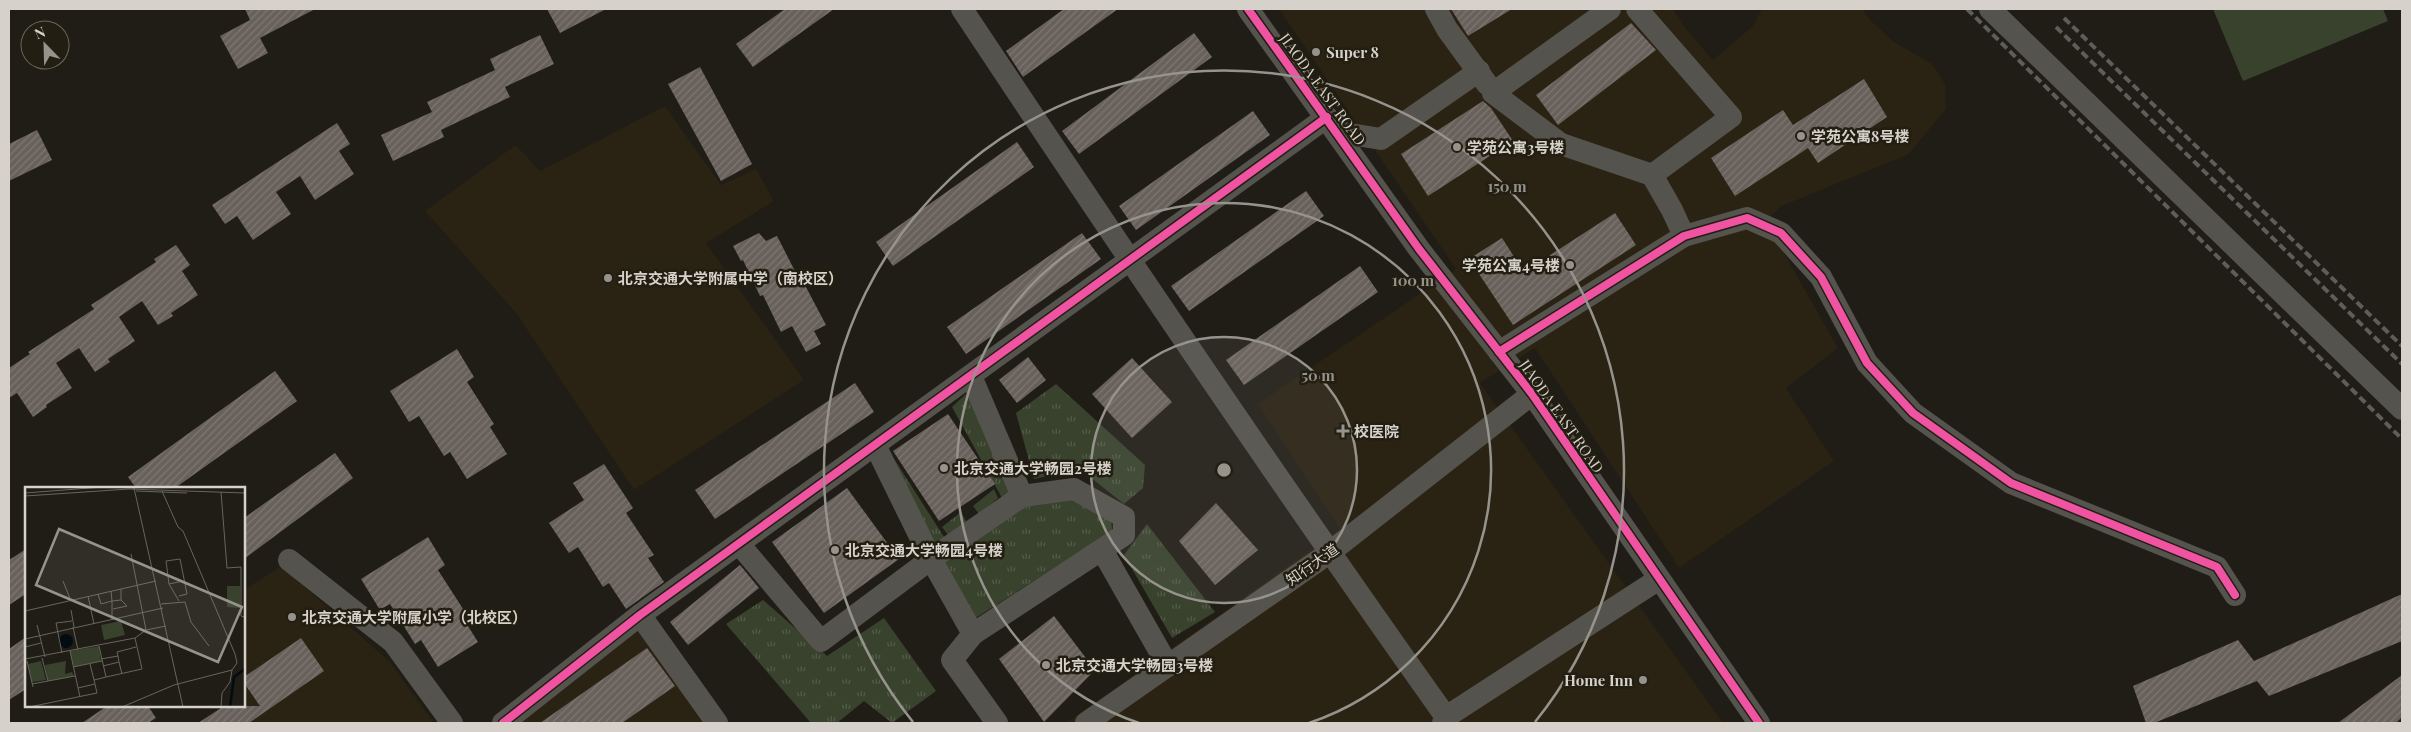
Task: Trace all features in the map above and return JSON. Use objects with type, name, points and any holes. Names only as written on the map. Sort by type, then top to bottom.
[{"type":"street","points":[[962,9],[1129,260],[1445,720],[1659,579]]},
{"type":"street","name":"JIAODA EAST ROAD","points":[[1248,9],[1332,124],[1419,249],[1532,394],[1759,723]]},
{"type":"street","points":[[1436,9],[1447,29],[1493,93],[1561,144],[1652,174],[1684,236]]},
{"type":"street","points":[[1493,93],[1610,9]]},
{"type":"street","points":[[1636,9],[1731,117],[1652,174]]},
{"type":"street","points":[[1990,9],[2402,409]]},
{"type":"street","points":[[503,723],[640,616],[1129,260],[1332,124],[1382,140],[1479,71]]},
{"type":"street","points":[[1498,352],[1684,236],[1747,218],[1781,233],[1821,277],[1867,363],[1913,413],[2010,483],[2216,567],[2235,595]]},
{"type":"street","points":[[971,376],[1022,496]]},
{"type":"street","name":"知行大道","points":[[1086,723],[1329,553],[1532,394]]},
{"type":"street","points":[[875,445],[931,558],[973,634]]},
{"type":"street","points":[[740,544],[821,641],[931,558],[1022,496],[1074,489],[1124,517],[1124,535],[973,634],[952,660],[997,723]]},
{"type":"street","points":[[1102,550],[1168,666]]},
{"type":"street","points":[[289,560],[393,642],[452,723]]},
{"type":"street","points":[[640,616],[717,723]]},
{"type":"shaded area","points":[[1279,9],[1673,9],[1685,28],[1713,60],[1753,26],[1762,9],[1863,9],[1869,19],[1894,42],[1932,64],[1945,84],[1946,109],[1909,154],[1782,206],[1751,232],[1768,236],[1780,246],[1838,348],[1786,388],[1834,461],[1679,568],[1535,348],[1480,383],[1723,723],[1066,723],[1340,529],[1258,404],[1456,269]]},
{"type":"shaded area","name":"北京交通大学附属中学（南校区）","points":[[665,106],[721,185],[756,169],[774,201],[706,243],[804,380],[634,490],[516,313],[425,211],[516,145],[540,171]]},
{"type":"shaded area","name":"北京交通大学附属小学（北校区）","points":[[281,566],[390,662],[434,723],[254,723],[242,707],[245,707],[245,589]]},
{"type":"shaded area","points":[[640,615],[721,723],[494,723]]},
{"type":"green space","points":[[2213,9],[2383,9],[2388,21],[2243,81]]},
{"type":"green space","points":[[1056,384],[1145,465],[1143,488],[1124,504],[1080,469],[1034,479],[1016,413]]},
{"type":"green space","points":[[969,391],[1014,488],[1002,498],[952,407]]},
{"type":"green space","points":[[889,451],[946,540],[935,547]]},
{"type":"green space","points":[[994,489],[998,498],[979,514],[973,506]]},
{"type":"green space","points":[[1068,497],[1111,519],[1112,531],[974,619],[940,561],[1023,504]]},
{"type":"green space","points":[[961,512],[967,523],[949,536],[942,527]]},
{"type":"green space","points":[[1147,524],[1215,612],[1172,638],[1124,555]]},
{"type":"green space","points":[[763,600],[827,656],[884,618],[936,691],[892,723],[864,701],[837,723],[811,723],[726,624]]},
{"type":"building","points":[[245,9],[315,9],[260,38],[268,53],[238,69],[220,36],[250,20]]},
{"type":"building","points":[[547,9],[606,9],[560,33]]},
{"type":"building","points":[[785,9],[834,9],[753,67],[736,44]]},
{"type":"building","points":[[1064,9],[1118,9],[1023,77],[1006,51]]},
{"type":"building","points":[[1451,9],[1512,9],[1468,36]]},
{"type":"building","points":[[1631,23],[1656,50],[1558,125],[1536,95]]},
{"type":"building","points":[[1194,33],[1212,57],[1079,154],[1062,131]]},
{"type":"building","points":[[540,35],[554,64],[505,87],[510,97],[441,130],[444,137],[393,161],[381,135],[432,112],[427,102],[495,70],[490,59]]},
{"type":"building","points":[[700,67],[752,164],[721,181],[668,84]]},
{"type":"building","name":"学苑公寓8号楼","points":[[1864,79],[1887,117],[1818,163],[1808,148],[1735,196],[1711,158],[1783,110],[1793,125]]},
{"type":"building","name":"学苑公寓3号楼","points":[[1483,101],[1491,108],[1513,141],[1428,196],[1401,154]]},
{"type":"building","points":[[1253,111],[1270,135],[1136,230],[1119,206]]},
{"type":"building","points":[[337,123],[350,144],[339,151],[354,174],[315,200],[300,176],[276,192],[291,214],[253,240],[237,216],[225,224],[212,205]]},
{"type":"building","points":[[37,130],[52,160],[9,181],[9,144]]},
{"type":"building","points":[[1017,142],[1034,167],[893,266],[876,242]]},
{"type":"building","points":[[1306,191],[1324,216],[1189,311],[1171,286]]},
{"type":"building","name":"学苑公寓4号楼","points":[[1615,213],[1636,245],[1513,325],[1469,259],[1502,238],[1524,272]]},
{"type":"building","points":[[759,233],[766,241],[777,236],[826,325],[814,331],[821,344],[806,352],[792,326],[781,332],[763,295],[760,296],[743,260],[741,261],[733,246]]},
{"type":"building","points":[[1082,233],[1101,259],[966,354],[947,327]]},
{"type":"building","points":[[176,245],[190,265],[182,271],[198,295],[171,313],[173,316],[158,325],[142,301],[119,317],[135,341],[108,359],[110,362],[95,372],[79,348],[56,363],[72,388],[46,405],[47,407],[33,417],[17,393],[9,398],[9,368],[30,354],[28,352],[94,309],[91,305],[156,262],[154,259]]},
{"type":"building","points":[[1360,266],[1378,292],[1244,385],[1226,360]]},
{"type":"building","points":[[457,349],[474,377],[467,382],[494,424],[490,427],[507,454],[467,479],[450,452],[444,456],[419,416],[409,422],[390,391]]},
{"type":"building","points":[[1028,357],[1046,380],[1017,403],[999,380]]},
{"type":"building","points":[[1132,358],[1172,402],[1132,438],[1092,394]]},
{"type":"building","points":[[275,371],[297,401],[176,487],[135,487],[128,477]]},
{"type":"building","points":[[855,383],[874,412],[715,519],[695,490]]},
{"type":"building","name":"北京交通大学畅园2号楼","points":[[948,414],[995,484],[939,521],[893,451]]},
{"type":"building","points":[[335,453],[353,478],[245,558],[245,517]]},
{"type":"building","points":[[604,464],[633,508],[626,513],[654,555],[648,558],[664,582],[626,609],[609,583],[603,587],[578,547],[569,553],[549,523],[584,500],[573,483]]},
{"type":"building","name":"北京交通大学畅园4号楼","points":[[847,488],[899,559],[824,613],[772,542]]},
{"type":"building","points":[[1216,503],[1258,550],[1215,585],[1179,541]]},
{"type":"building","points":[[428,537],[445,565],[438,570],[465,612],[461,615],[478,642],[438,667],[421,640],[415,644],[390,604],[380,610],[361,579]]},
{"type":"building","points":[[25,550],[25,595],[9,605],[9,560]]},
{"type":"building","points":[[740,565],[759,588],[688,645],[670,622]]},
{"type":"building","points":[[2402,594],[2402,641],[2269,696],[2257,681],[2154,723],[2146,723],[2133,686],[2238,640],[2254,661]]},
{"type":"building","name":"北京交通大学畅园3号楼","points":[[1054,616],[1095,670],[1044,722],[999,659]]},
{"type":"building","points":[[25,638],[25,690],[9,700],[9,649]]},
{"type":"building","points":[[301,638],[324,671],[249,723],[198,723],[222,707],[260,706],[245,684],[245,676]]},
{"type":"building","points":[[647,648],[675,686],[622,723],[540,723]]},
{"type":"building","points":[[2402,675],[2402,717],[2396,723],[2338,723]]},
{"type":"building","points":[[106,707],[149,707],[156,718],[148,723],[82,723]]},
{"type":"railway","points":[[1967,9],[2402,439]]},
{"type":"railway","points":[[2064,18],[2402,346]]},
{"type":"railway","points":[[2056,27],[2402,364]]},
{"type":"cycle path","points":[[1248,9],[1419,249],[1532,394],[1759,723]]},
{"type":"cycle path","points":[[503,723],[640,615],[1327,117]]},
{"type":"cycle path","points":[[1499,352],[1684,236],[1747,218],[1781,233],[1821,277],[1867,363],[1913,413],[2011,483],[2217,567],[2235,595]]},
{"type":"place","name":"Super 8","points":[[1316,52]]},
{"type":"place","name":"学苑公寓8号楼","points":[[1801,136]]},
{"type":"place","name":"学苑公寓3号楼","points":[[1457,147]]},
{"type":"place","name":"学苑公寓4号楼","points":[[1570,265]]},
{"type":"place","name":"北京交通大学附属中学（南校区）","points":[[608,278]]},
{"type":"place","name":"校医院","points":[[1343,431]]},
{"type":"place","name":"北京交通大学畅园2号楼","points":[[944,468]]},
{"type":"place","name":"北京交通大学畅园4号楼","points":[[835,550]]},
{"type":"place","name":"北京交通大学附属小学（北校区）","points":[[292,617]]},
{"type":"place","name":"北京交通大学畅园3号楼","points":[[1046,665]]},
{"type":"place","name":"Home Inn","points":[[1643,680]]}]
